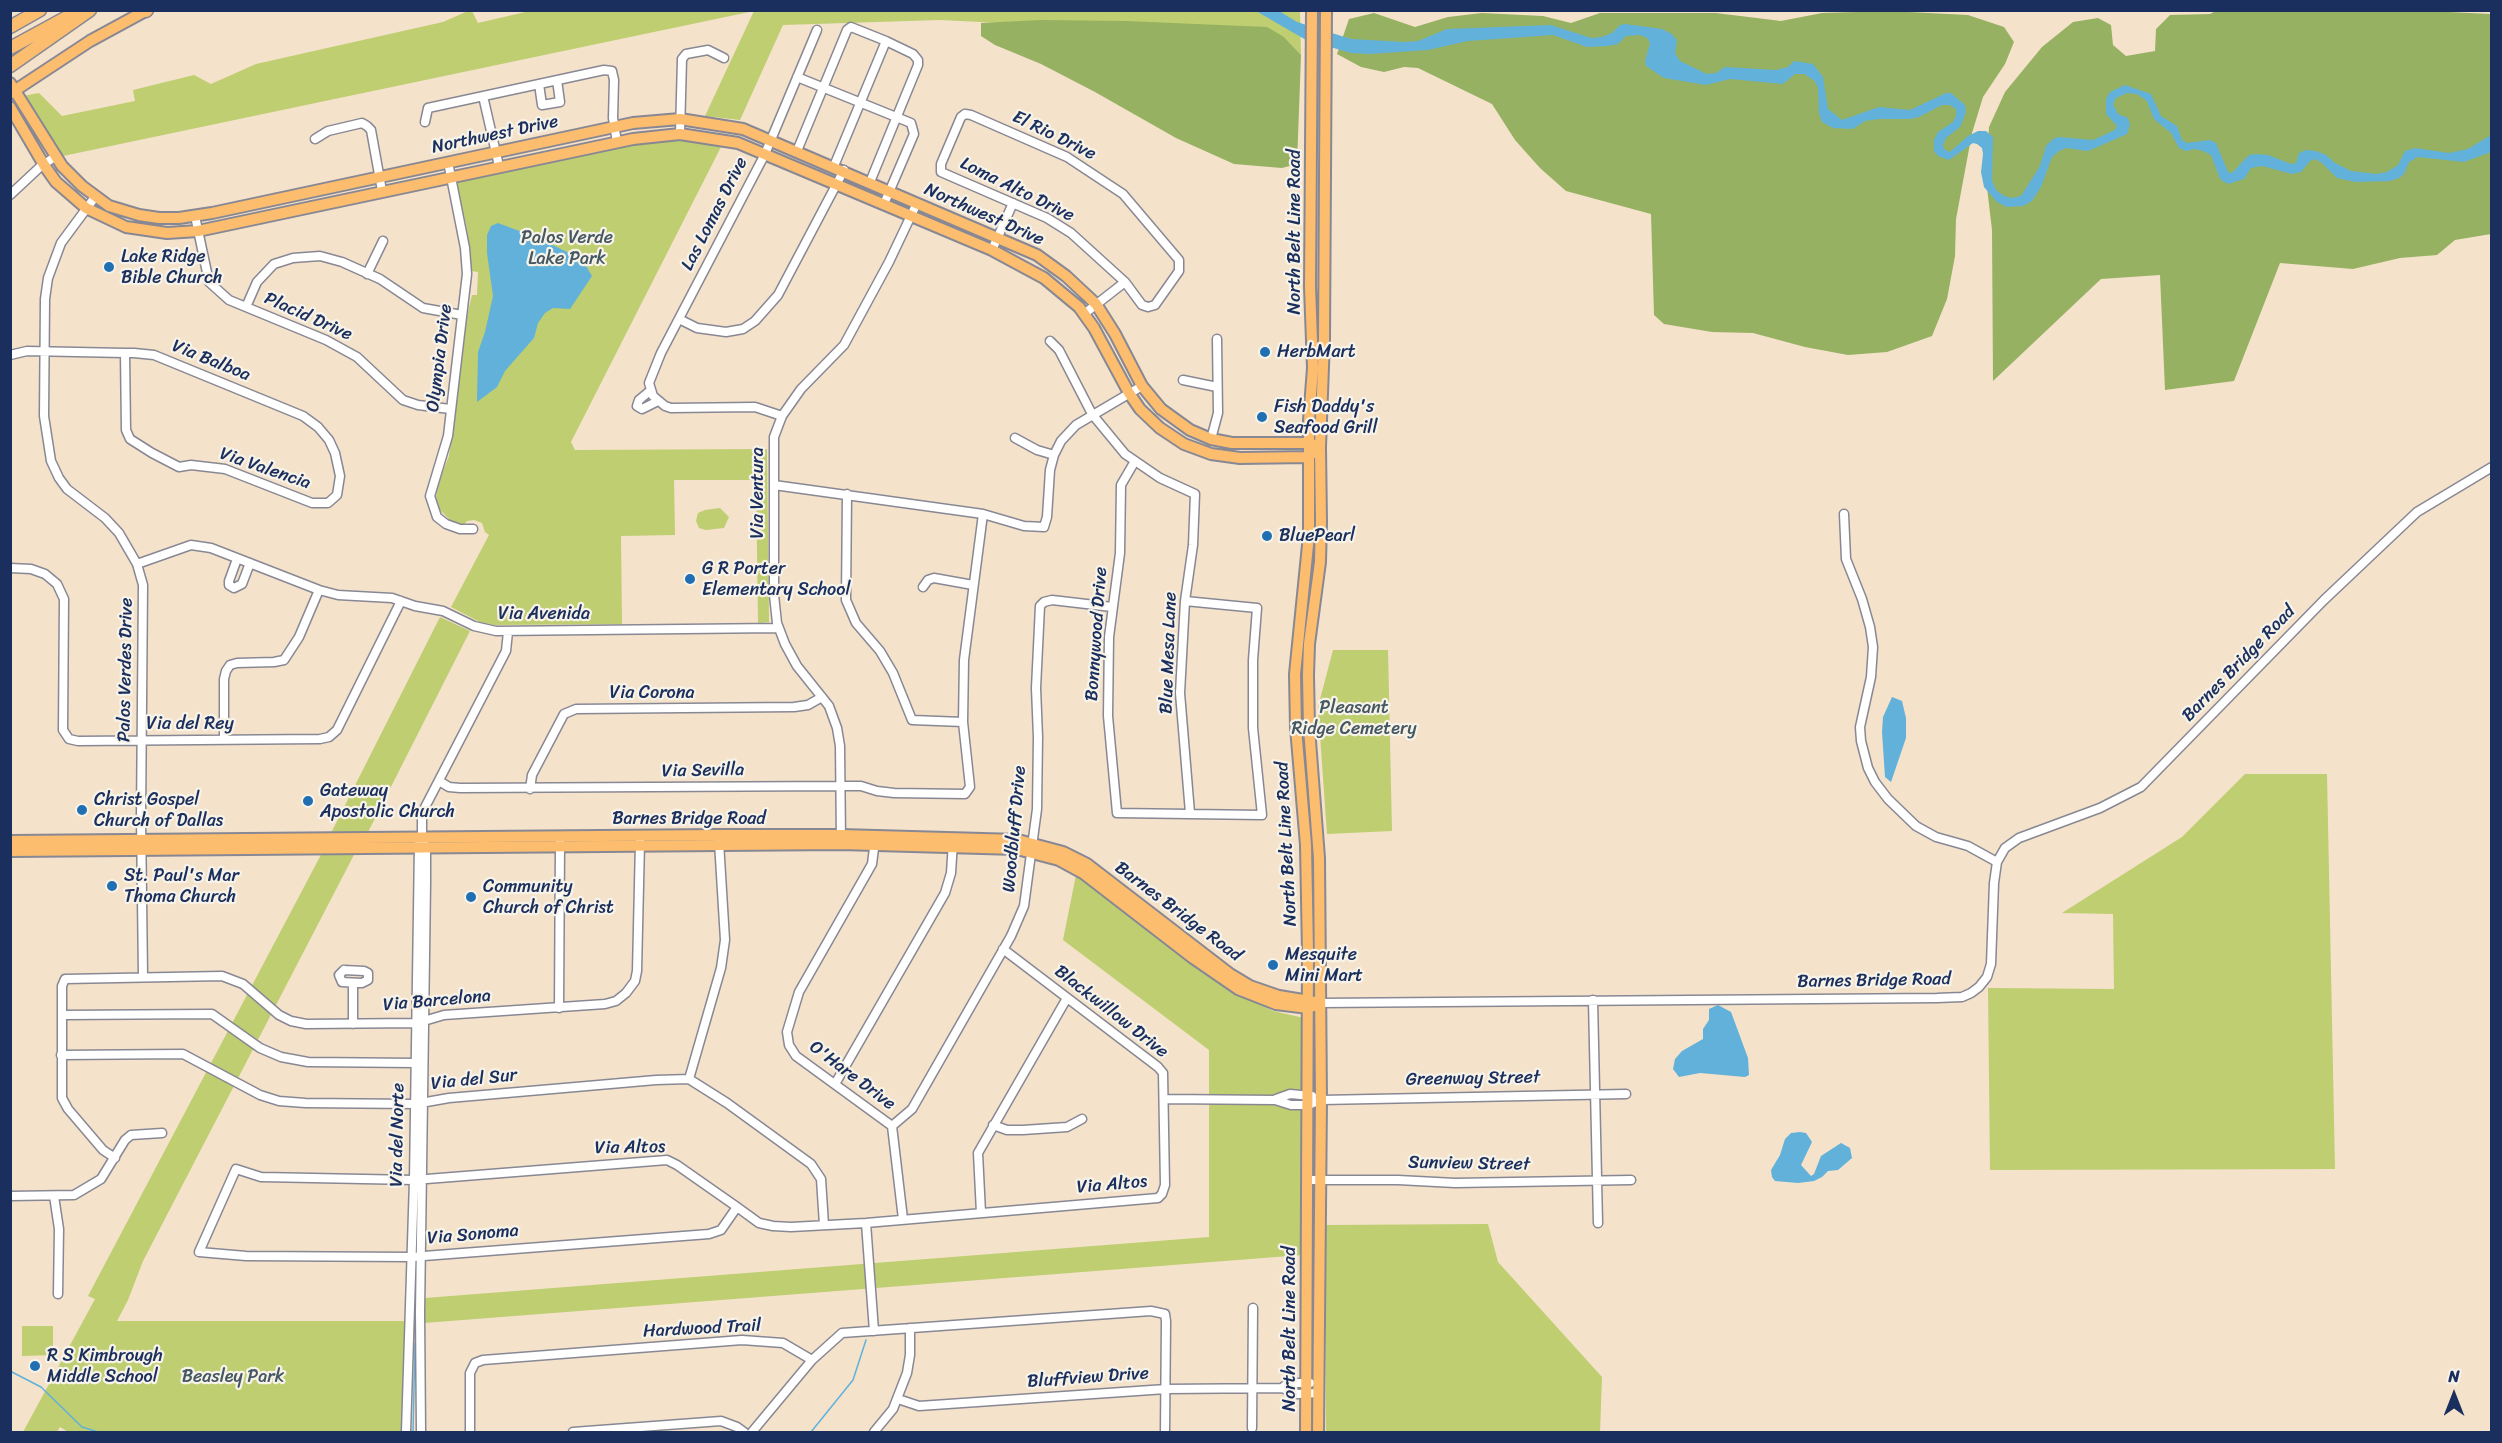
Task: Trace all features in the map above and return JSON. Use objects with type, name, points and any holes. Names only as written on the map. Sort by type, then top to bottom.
[{"type":"highway","points":[[12,25],[40,10]]},
{"type":"highway","points":[[10,48],[78,10]]},
{"type":"highway","points":[[10,66],[90,10]]},
{"type":"main road","name":"North Belt Line Road","points":[[1306,1432],[1306,1320],[1313,1180],[1321,1100],[1319,865],[1309,728],[1308,675],[1309,644],[1320,562],[1320,447],[1311,212],[1312,10]]},
{"type":"main road","name":"North Belt Line Road","points":[[1318,1432],[1319,1319],[1308,1105],[1307,866],[1296,728],[1295,674],[1309,535],[1308,443],[1318,379],[1324,212],[1326,10]]},
{"type":"main road","points":[[12,89],[90,41],[146,11]]},
{"type":"main road","name":"Northwest Drive","points":[[12,89],[70,175],[95,197],[109,206],[139,215],[170,219],[195,216],[614,127],[680,119],[730,125],[839,168],[1045,260],[1096,304],[1115,334],[1142,386],[1171,417],[1190,430],[1211,439],[1232,443],[1308,443],[1320,447]]},
{"type":"main road","name":"Northwest Drive","points":[[10,107],[44,165],[62,188],[86,208],[115,223],[167,233],[198,231],[499,166],[651,136],[680,135],[728,141],[765,154],[992,250],[1044,278],[1070,298],[1084,314],[1140,409],[1160,428],[1184,444],[1232,457],[1308,457]]},
{"type":"main road","points":[[1311,212],[1324,212]]},
{"type":"main road","points":[[1308,457],[1320,447]]},
{"type":"main road","points":[[1295,674],[1308,675]]},
{"type":"main road","name":"Barnes Bridge Road","points":[[10,842],[141,845],[841,840],[953,843],[1017,849],[1031,847],[1098,878],[1147,916],[1193,958],[1238,989],[1276,1004],[1320,1003]]},
{"type":"main road","name":"Barnes Bridge Road","points":[[10,851],[141,845]]},
{"type":"main road","points":[[1307,866],[1319,865]]},
{"type":"main road","points":[[1306,1320],[1319,1319]]},
{"type":"street","points":[[797,151],[847,30],[851,27],[886,41],[913,54],[918,60],[917,70],[870,182]]},
{"type":"street","name":"Las Lomas Drive","points":[[658,401],[642,409],[637,406],[639,400],[651,390],[650,376],[765,154],[817,30]]},
{"type":"street","points":[[679,319],[697,328],[726,332],[743,329],[755,321],[778,295],[835,184],[860,102],[886,41]]},
{"type":"street","points":[[680,135],[682,59],[686,54],[708,50],[724,58]]},
{"type":"street","points":[[425,122],[428,108],[604,70],[612,71],[614,80],[614,127],[617,142]]},
{"type":"street","points":[[797,76],[911,123],[914,134],[884,204]]},
{"type":"street","points":[[539,84],[543,105],[560,102],[557,80]]},
{"type":"street","points":[[483,96],[499,166]]},
{"type":"street","name":"El Rio Drive","points":[[941,164],[961,117],[971,115],[1067,157],[1123,194],[1176,256],[1180,267]]},
{"type":"street","points":[[315,139],[328,131],[362,123],[367,126],[371,130],[382,191]]},
{"type":"street","points":[[10,195],[56,156]]},
{"type":"street","name":"Olympia Drive","points":[[448,162],[465,248],[466,274],[443,457],[430,496],[437,517],[446,524],[460,529],[473,529]]},
{"type":"street","name":"Loma Alto Drive","points":[[941,164],[941,172],[1047,218],[1071,233],[1125,282],[1142,305],[1148,307],[1155,305],[1180,267]]},
{"type":"street","name":"Palos Verdes Drive","points":[[95,197],[60,243],[50,269],[45,299],[44,416],[51,461],[59,478],[67,489],[105,518],[119,533],[136,564],[143,585],[141,845],[143,977]]},
{"type":"street","name":"Via Ventura","points":[[841,840],[840,746],[837,728],[829,706],[797,666],[778,628],[774,595],[774,437],[782,416],[801,389],[844,345],[917,203]]},
{"type":"street","points":[[992,250],[1013,203]]},
{"type":"street","name":"Placid Drive","points":[[195,216],[209,282],[228,300],[326,340],[357,357],[403,399],[418,405],[450,409]]},
{"type":"street","points":[[367,274],[383,241]]},
{"type":"street","points":[[246,307],[257,282],[274,264],[293,258],[320,256],[342,262],[380,279],[423,308],[462,315]]},
{"type":"street","points":[[1084,314],[1125,282]]},
{"type":"street","points":[[1211,439],[1218,413],[1217,339]]},
{"type":"street","points":[[1050,341],[1059,350],[1092,414],[1125,454],[1135,461]]},
{"type":"street","name":"Via Balboa","points":[[10,355],[27,351],[154,355],[303,416],[318,427],[329,440],[335,453],[340,476],[337,495]]},
{"type":"street","name":"Via Valencia","points":[[125,353],[126,430],[130,439],[179,467],[191,465],[225,469],[312,503],[328,503],[337,495]]},
{"type":"street","points":[[1183,380],[1218,387]]},
{"type":"street","points":[[774,485],[983,514],[1024,526],[1044,527],[1054,454],[1068,432],[1092,414],[1142,386]]},
{"type":"street","points":[[651,390],[658,401],[671,408],[755,407],[782,416]]},
{"type":"street","points":[[1015,438],[1037,450],[1054,454]]},
{"type":"street","name":"Blue Mesa Lane","points":[[1135,461],[1160,478],[1195,494],[1193,545],[1185,601],[1180,693],[1190,813]]},
{"type":"street","name":"Bonnywood Drive","points":[[1135,461],[1121,485],[1120,553],[1112,607],[1108,716],[1117,813],[1190,813]]},
{"type":"street","name":"Barnes Bridge Road","points":[[1320,1003],[1962,997],[1979,987],[1987,977],[1991,964],[1994,883],[1997,862],[2005,848],[2019,838],[2100,808],[2141,787],[2324,600],[2417,512],[2492,467]]},
{"type":"street","points":[[847,494],[846,600],[856,623],[880,651],[893,673],[912,720],[963,722],[965,642],[983,514]]},
{"type":"street","points":[[1844,514],[1846,559],[1862,599],[1873,647],[1871,679],[1860,727],[1868,768],[1888,799],[1916,826],[1936,837],[1968,846],[1997,862]]},
{"type":"street","name":"Via Avenida","points":[[136,564],[191,545],[211,548],[319,590],[338,595],[392,598],[443,611],[485,630],[508,632],[778,628]]},
{"type":"street","points":[[237,558],[229,581],[234,588],[242,584],[249,563]]},
{"type":"street","name":"Via del Rey","points":[[10,568],[31,569],[45,574],[57,584],[64,599],[63,730],[69,739],[320,739],[329,736],[337,730],[401,601]]},
{"type":"street","points":[[923,587],[928,580],[934,578],[973,585]]},
{"type":"street","points":[[224,740],[226,671],[230,665],[237,663],[284,660],[299,637],[319,590]]},
{"type":"street","name":"Woodbluff Drive","points":[[892,1126],[912,1109],[1004,949],[1024,906],[1036,809],[1038,737],[1036,688],[1040,606],[1052,600],[1112,607]]},
{"type":"street","points":[[1185,601],[1257,608],[1252,660],[1253,728],[1262,815],[1190,813]]},
{"type":"street","name":"Via del Norte","points":[[421,1432],[422,1256],[419,1103],[422,813],[506,651],[508,632]]},
{"type":"street","name":"Via Corona","points":[[530,789],[532,775],[564,714],[576,710],[795,707],[808,705],[822,697]]},
{"type":"street","name":"Via Sevilla","points":[[439,781],[449,787],[459,788],[861,786],[894,793],[958,795],[968,792],[969,782],[963,722]]},
{"type":"street","points":[[719,840],[725,940],[721,968],[689,1079],[727,1103],[811,1164],[821,1179],[824,1225]]},
{"type":"street","points":[[559,1008],[560,841]]},
{"type":"street","name":"Via Barcelona","points":[[62,1015],[62,986],[65,979],[143,977],[222,976],[243,984],[279,1015],[291,1021],[306,1024],[421,1022],[444,1015],[559,1008],[616,1001],[635,981],[638,971],[640,841]]},
{"type":"street","name":"O'Hare Drive","points":[[875,841],[872,864],[800,992],[788,1032],[789,1044],[796,1056],[892,1126],[903,1219]]},
{"type":"street","points":[[835,1084],[940,903],[951,873],[953,843]]},
{"type":"street","name":"Blackwillow Drive","points":[[1004,949],[1158,1067],[1163,1074],[1164,1190]]},
{"type":"street","points":[[353,983],[353,1024]]},
{"type":"street","points":[[981,1213],[978,1153],[1067,998]]},
{"type":"street","points":[[1593,1000],[1598,1223]]},
{"type":"street","points":[[115,1158],[103,1150],[62,1098],[62,1015],[212,1014],[253,1044],[281,1057],[308,1062],[416,1063]]},
{"type":"street","name":"Via del Norte","points":[[419,1103],[416,1063],[421,1022]]},
{"type":"street","name":"Via del Sur","points":[[61,1055],[183,1054],[248,1090],[279,1101],[419,1103],[483,1095],[689,1079]]},
{"type":"street","points":[[1275,1100],[1290,1094],[1308,1094],[1321,1100]]},
{"type":"street","name":"Greenway Street","points":[[1321,1100],[1626,1094]]},
{"type":"street","points":[[1165,1099],[1275,1100],[1291,1105],[1308,1105],[1321,1100]]},
{"type":"street","points":[[993,1125],[1015,1130],[1068,1127],[1082,1119]]},
{"type":"street","points":[[10,1196],[74,1195],[101,1179],[125,1140],[131,1135],[162,1133]]},
{"type":"street","name":"Via Altos","points":[[199,1251],[236,1169],[261,1177],[419,1180],[667,1160],[759,1222],[773,1226],[824,1225],[1152,1200],[1158,1198],[1164,1190]]},
{"type":"street","name":"Via del Norte","points":[[406,1432],[411,1257],[419,1180]]},
{"type":"street","name":"Sunview Street","points":[[1313,1180],[1455,1183],[1630,1180]]},
{"type":"street","points":[[54,1196],[59,1229],[57,1294]]},
{"type":"street","name":"Via Sonoma","points":[[199,1251],[246,1256],[411,1257],[708,1234],[721,1230],[737,1207]]},
{"type":"street","points":[[866,1222],[874,1331]]},
{"type":"street","points":[[1252,1428],[1253,1308]]},
{"type":"street","points":[[752,1432],[812,1360],[842,1333],[1158,1311],[1165,1314],[1165,1432]]},
{"type":"street","points":[[874,1432],[898,1399],[910,1355],[910,1328]]},
{"type":"street","name":"Hardwood Trail","points":[[470,1432],[470,1373],[475,1364],[483,1360],[750,1340],[783,1343],[812,1360]]},
{"type":"street","name":"Bluffview Drive","points":[[898,1399],[909,1404],[930,1406],[1166,1389],[1282,1388],[1288,1383],[1306,1388],[1319,1388]]},
{"type":"street","points":[[573,1432],[721,1421],[744,1432]]},
{"type":"green space","points":[[534,10],[1300,11],[1301,55],[1284,37],[940,20],[783,25],[740,120],[705,116],[754,11],[63,156],[23,96],[39,93],[62,116],[135,101],[133,90],[194,75],[211,84],[256,64],[443,22],[468,11],[472,11],[478,23]]},
{"type":"green space","points":[[2218,10],[2406,10],[2491,14],[2491,234],[2455,240],[2437,255],[2400,258],[2353,269],[2280,263],[2234,381],[2165,390],[2160,275],[2101,279],[1993,381],[1992,230],[1986,179],[1989,127],[2005,92],[2042,47],[2073,22],[2098,18],[2111,25],[2113,45],[2126,56],[2155,51],[2156,29],[2170,15],[2210,14]]},
{"type":"green space","points":[[1889,11],[1968,15],[2004,27],[2014,42],[2005,64],[1983,97],[1972,133],[1956,219],[1955,256],[1947,299],[1932,336],[1887,352],[1848,355],[1805,347],[1753,333],[1712,332],[1664,324],[1654,315],[1651,214],[1566,191],[1540,168],[1515,140],[1492,104],[1418,68],[1404,67],[1384,72],[1361,67],[1337,54],[1349,19],[1374,13],[1415,27],[1448,17],[1482,13],[1543,16],[1571,23],[1600,13],[1716,13],[1781,21],[1822,13]]},
{"type":"green space","points":[[1041,20],[1267,27],[1284,37],[1301,55],[1297,164],[1282,168],[1234,164],[1176,138],[1095,92],[1041,64],[995,45],[981,36],[981,23]]},
{"type":"green space","name":"Palos Verde Lake Park","points":[[666,137],[723,143],[571,442],[575,450],[767,449],[769,622],[758,623],[756,480],[674,480],[675,535],[621,536],[622,624],[494,625],[480,622],[451,607],[489,535],[485,532],[482,523],[474,520],[467,521],[463,526],[450,520],[440,510],[436,498],[437,486],[449,456],[467,316],[472,295],[477,295],[478,272],[472,271],[470,267],[467,229],[456,183],[461,178]]},
{"type":"green space","points":[[720,508],[729,517],[724,528],[706,530],[699,528],[696,521],[698,513]]},
{"type":"green space","points":[[440,617],[470,631],[366,836],[330,835]]},
{"type":"green space","name":"Pleasant Ridge Cemetery","points":[[1333,650],[1388,650],[1392,831],[1327,834],[1318,707]]},
{"type":"green space","points":[[2245,774],[2327,774],[2335,1169],[1990,1170],[1988,988],[2114,989],[2113,914],[2062,913],[2182,837]]},
{"type":"green space","name":"Beasley Park","points":[[323,851],[356,851],[143,1261],[117,1321],[406,1321],[401,1432],[68,1432],[60,1427],[57,1432],[23,1432],[95,1299],[88,1296]]},
{"type":"green space","points":[[1076,875],[1242,996],[1273,1011],[1304,1018],[1302,1255],[424,1323],[423,1301],[425,1298],[1209,1237],[1209,1050],[1063,940]]},
{"type":"green space","points":[[1488,1224],[1498,1262],[1602,1377],[1600,1432],[1326,1432],[1325,1225]]},
{"type":"green space","points":[[22,1326],[53,1326],[53,1355],[22,1356]]},
{"type":"water","points":[[1256,11],[1279,11],[1297,22],[1351,39],[1404,42],[1418,41],[1447,29],[1551,25],[1591,38],[1612,33],[1620,25],[1625,24],[1662,29],[1672,34],[1677,41],[1675,53],[1680,61],[1707,74],[1716,73],[1725,67],[1776,70],[1788,67],[1794,61],[1813,64],[1823,77],[1828,109],[1842,120],[1879,107],[1910,110],[1946,93],[1951,93],[1965,105],[1966,112],[1960,127],[1946,138],[1944,149],[1950,152],[1968,136],[1978,131],[1986,131],[1993,137],[1992,180],[1996,190],[2012,198],[2021,196],[2040,166],[2046,146],[2053,139],[2058,137],[2093,140],[2115,130],[2117,126],[2106,114],[2106,99],[2110,92],[2125,85],[2151,94],[2161,116],[2177,126],[2182,140],[2187,143],[2210,140],[2216,143],[2228,172],[2232,173],[2249,155],[2268,155],[2291,164],[2296,163],[2299,153],[2306,150],[2326,155],[2335,163],[2351,171],[2376,174],[2387,172],[2398,165],[2405,151],[2415,148],[2449,153],[2468,149],[2491,135],[2491,152],[2464,162],[2418,157],[2409,162],[2404,174],[2390,181],[2356,182],[2337,178],[2315,159],[2310,161],[2301,172],[2292,174],[2262,166],[2251,168],[2244,179],[2228,184],[2220,179],[2211,155],[2195,149],[2186,151],[2179,148],[2171,133],[2154,119],[2147,101],[2137,94],[2127,93],[2116,98],[2113,104],[2118,114],[2128,118],[2130,125],[2127,134],[2088,151],[2066,148],[2059,151],[2052,157],[2041,187],[2032,201],[2023,206],[2007,207],[1997,202],[1984,187],[1981,172],[1983,154],[1982,148],[1977,144],[1973,143],[1949,160],[1938,156],[1934,151],[1934,140],[1938,132],[1953,122],[1956,116],[1956,109],[1950,105],[1942,105],[1910,119],[1879,119],[1865,121],[1853,129],[1833,128],[1822,122],[1819,113],[1818,88],[1815,81],[1804,74],[1795,74],[1783,84],[1730,79],[1706,85],[1664,78],[1646,66],[1645,61],[1650,43],[1647,38],[1640,35],[1626,36],[1618,44],[1608,46],[1587,47],[1553,35],[1468,41],[1428,50],[1351,53],[1306,40]]},
{"type":"water","points":[[498,223],[567,252],[586,266],[592,276],[570,309],[553,308],[545,313],[538,323],[534,338],[505,371],[497,387],[477,402],[478,352],[493,296],[487,235],[491,226]]},
{"type":"water","points":[[1892,697],[1902,701],[1906,718],[1906,738],[1891,782],[1885,777],[1882,732],[1883,717]]},
{"type":"water","points":[[1718,1005],[1731,1012],[1748,1058],[1749,1075],[1745,1077],[1700,1073],[1679,1077],[1673,1069],[1675,1059],[1682,1051],[1703,1039],[1703,1029],[1709,1020],[1709,1009]]},
{"type":"water","points":[[1791,1133],[1806,1133],[1812,1142],[1801,1165],[1811,1176],[1821,1156],[1841,1143],[1850,1148],[1852,1158],[1838,1170],[1828,1171],[1814,1181],[1798,1183],[1775,1181],[1771,1170],[1780,1155],[1785,1139]]},
{"type":"waterway","points":[[811,1432],[853,1380],[866,1340]]},
{"type":"waterway","points":[[413,1432],[415,1343]]},
{"type":"waterway","points":[[10,1371],[41,1387],[82,1427],[98,1432]]},
{"type":"place","name":"Lake Ridge Bible Church","points":[[109,267]]},
{"type":"place","name":"HerbMart","points":[[1265,352]]},
{"type":"place","name":"Fish Daddy's Seafood Grill","points":[[1262,417]]},
{"type":"place","name":"BluePearl","points":[[1267,536]]},
{"type":"place","name":"G R Porter Elementary School","points":[[690,579]]},
{"type":"place","name":"Gateway Apostolic Church","points":[[308,801]]},
{"type":"place","name":"Christ Gospel Church of Dallas","points":[[82,810]]},
{"type":"place","name":"St. Paul's Mar Thoma Church","points":[[112,886]]},
{"type":"place","name":"Community Church of Christ","points":[[471,897]]},
{"type":"place","name":"Mesquite Mini Mart","points":[[1273,965]]},
{"type":"place","name":"R S Kimbrough Middle School","points":[[35,1366]]}]
